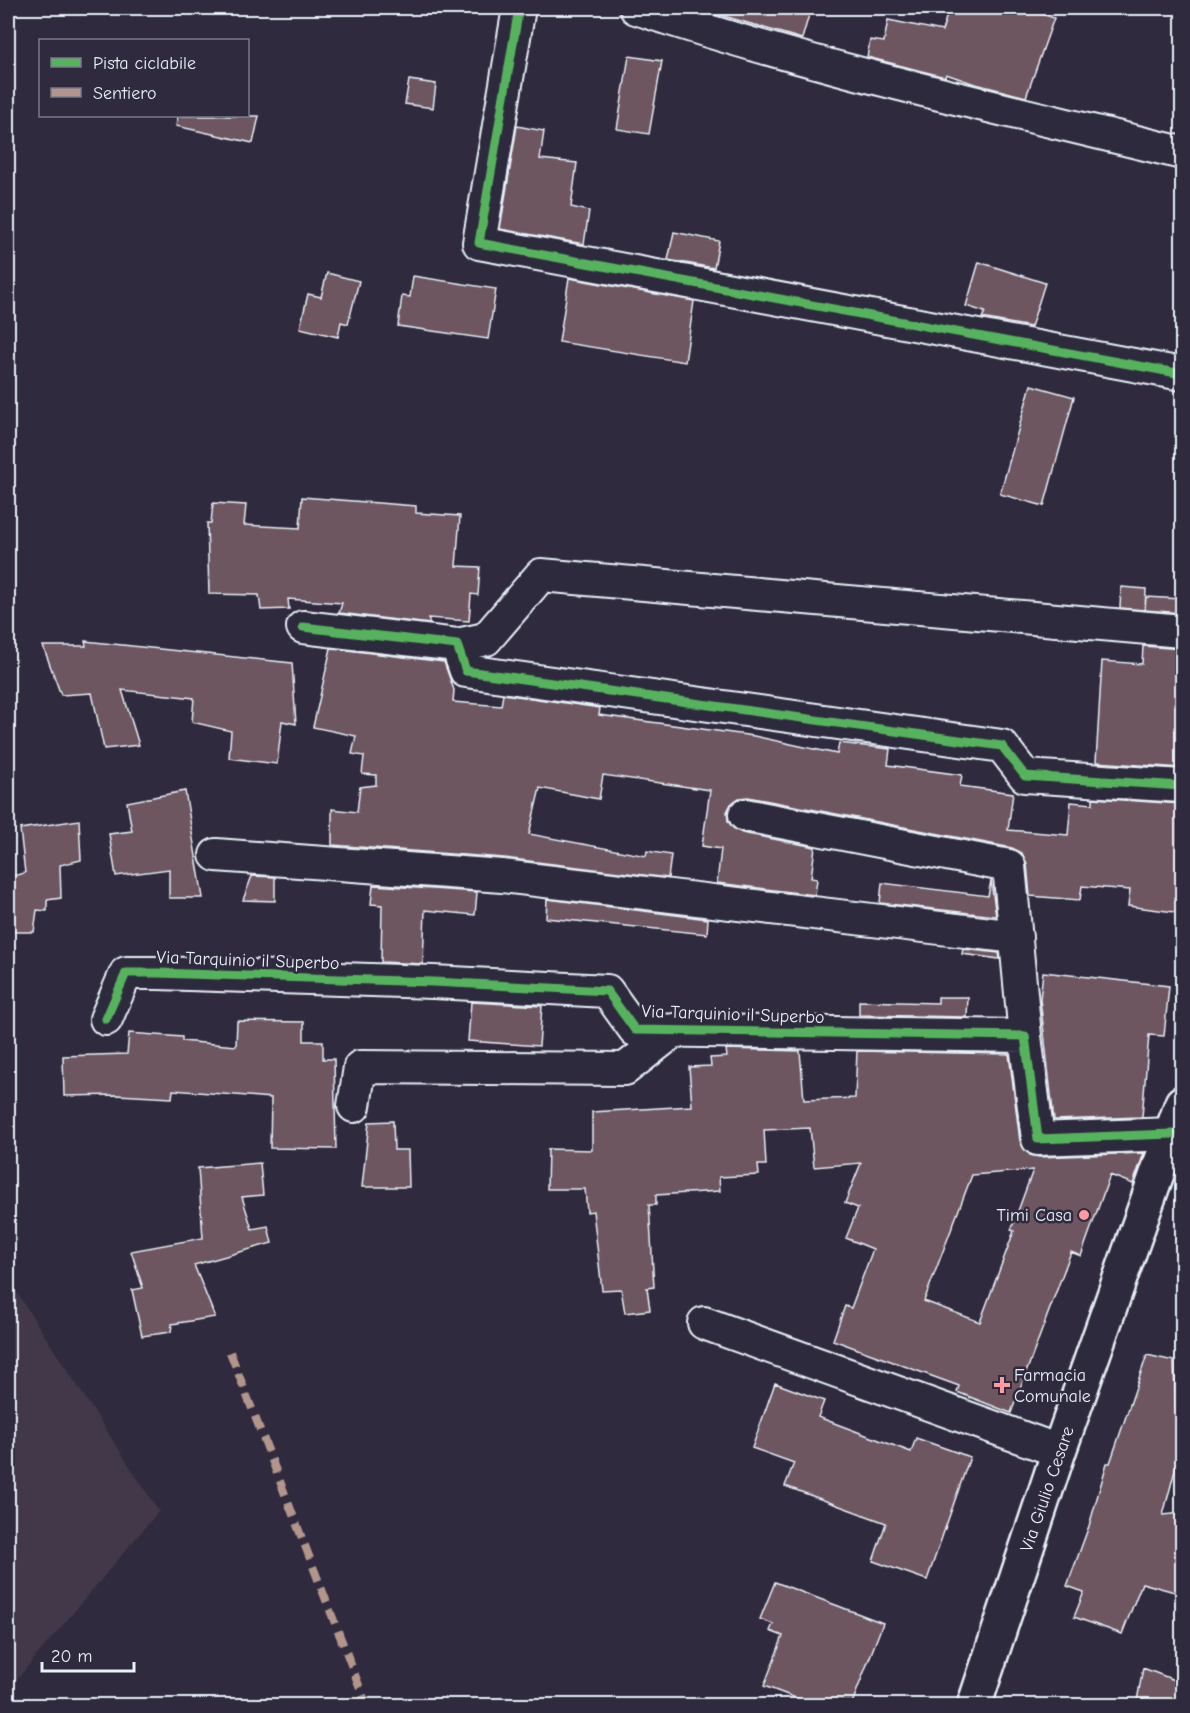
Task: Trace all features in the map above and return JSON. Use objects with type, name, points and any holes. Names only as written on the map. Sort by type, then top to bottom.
[{"type":"street","points":[[519,8],[479,243],[1182,374]]},
{"type":"street","points":[[636,8],[703,30],[864,74],[1182,153]]},
{"type":"street","points":[[303,627],[457,645],[486,639],[541,575],[1182,632]]},
{"type":"street","points":[[457,645],[466,671],[1002,747],[1025,776],[1182,786]]},
{"type":"street","points":[[745,815],[1009,866],[1038,1139],[1177,1118]]},
{"type":"street","points":[[216,855],[502,876],[1016,937]]},
{"type":"street","name":"Via Tarquinio il Superbo","points":[[106,1019],[126,973],[158,973],[433,982],[607,991],[635,1030],[1026,1036]]},
{"type":"street","name":"Via Tarquinio il Superbo","points":[[354,1106],[360,1067],[625,1069],[675,1030]]},
{"type":"street","name":"Via Giulio Cesare","points":[[974,1706],[1059,1451],[1177,1118]]},
{"type":"street","points":[[704,1323],[1059,1451]]},
{"type":"shaded area","points":[[8,1279],[159,1511],[8,1690]]},
{"type":"building","points":[[718,8],[811,8],[802,39],[717,14]]},
{"type":"building","points":[[949,8],[1025,8],[1054,18],[1026,97],[946,74],[945,77],[867,57],[870,40],[884,42],[888,20],[942,31]]},
{"type":"building","points":[[629,56],[662,61],[649,134],[617,129]]},
{"type":"building","points":[[409,80],[436,84],[433,108],[405,104]]},
{"type":"building","points":[[259,116],[253,143],[176,126],[178,117]]},
{"type":"building","points":[[517,126],[544,131],[540,159],[577,163],[571,207],[589,211],[584,244],[500,229]]},
{"type":"building","points":[[674,232],[719,241],[714,268],[668,260]]},
{"type":"building","points":[[979,262],[1045,283],[1031,327],[982,318],[985,312],[966,306]]},
{"type":"building","points":[[327,273],[359,281],[348,324],[341,322],[338,337],[300,328],[308,294],[321,297]]},
{"type":"building","points":[[413,276],[496,289],[488,339],[398,326],[402,296],[410,297]]},
{"type":"building","points":[[569,278],[694,301],[685,362],[559,342]]},
{"type":"building","points":[[1031,385],[1074,397],[1044,506],[1000,494]]},
{"type":"building","points":[[302,497],[416,506],[416,513],[460,516],[456,566],[480,567],[478,595],[471,594],[469,621],[428,618],[430,624],[339,613],[342,603],[288,599],[289,609],[261,610],[259,595],[209,594],[207,523],[211,523],[213,503],[246,505],[244,525],[300,528]]},
{"type":"building","points":[[1121,587],[1146,589],[1145,610],[1120,608]]},
{"type":"building","points":[[1146,597],[1182,599],[1182,613],[1145,610]]},
{"type":"building","points":[[85,641],[292,663],[296,724],[282,721],[277,764],[229,758],[231,731],[192,722],[194,698],[122,690],[139,745],[104,749],[92,693],[61,695],[43,646],[86,646]]},
{"type":"building","points":[[1143,646],[1182,649],[1182,768],[1096,762],[1102,661],[1142,664]]},
{"type":"building","points":[[331,648],[444,662],[454,690],[453,702],[501,706],[503,694],[600,708],[599,715],[754,736],[837,754],[839,743],[890,749],[888,765],[962,775],[960,786],[1013,793],[1008,830],[1068,835],[1071,802],[1093,804],[1093,798],[1182,804],[1182,913],[1128,906],[1130,890],[1082,886],[1080,900],[1030,896],[1027,864],[1022,853],[1012,848],[748,797],[739,798],[731,804],[727,812],[728,821],[733,828],[742,833],[815,847],[811,878],[817,879],[815,895],[717,883],[721,849],[702,846],[710,790],[603,775],[599,799],[540,788],[529,834],[646,856],[647,851],[671,855],[668,878],[504,858],[332,845],[332,809],[357,812],[360,787],[376,785],[376,775],[362,774],[364,756],[352,754],[356,736],[313,727]]},
{"type":"building","points":[[185,791],[203,898],[169,898],[169,869],[116,876],[109,834],[132,831],[127,802]]},
{"type":"building","points":[[79,820],[81,860],[60,865],[61,898],[47,900],[47,911],[37,910],[34,932],[10,932],[8,877],[25,873],[20,829]]},
{"type":"building","points":[[252,876],[275,877],[275,901],[243,900]]},
{"type":"building","points":[[991,881],[996,916],[880,903],[882,883],[988,896]]},
{"type":"building","points":[[373,885],[477,892],[475,915],[425,910],[423,964],[381,962],[382,905],[371,904]]},
{"type":"building","points":[[547,899],[708,919],[707,934],[546,918]]},
{"type":"building","points":[[963,949],[999,953],[1000,959],[962,954]]},
{"type":"building","points":[[1043,972],[1169,986],[1164,1036],[1149,1035],[1142,1117],[1054,1120],[1040,999]]},
{"type":"building","points":[[938,997],[968,997],[967,1017],[859,1015],[859,1001],[938,1003]]},
{"type":"building","points":[[471,1002],[542,1006],[539,1046],[468,1041]]},
{"type":"building","points":[[237,1021],[304,1022],[304,1041],[323,1041],[323,1059],[334,1059],[336,1149],[270,1148],[271,1098],[173,1090],[172,1098],[117,1095],[64,1096],[63,1056],[127,1054],[129,1033],[182,1037],[182,1041],[236,1046]]},
{"type":"building","points":[[726,1049],[800,1051],[804,1100],[855,1098],[857,1051],[1009,1054],[1020,1141],[1030,1155],[1039,1157],[1144,1153],[1133,1184],[1110,1175],[1081,1256],[1071,1252],[1011,1413],[957,1392],[959,1386],[833,1340],[845,1306],[851,1308],[873,1249],[846,1238],[858,1208],[845,1203],[861,1163],[814,1167],[810,1128],[764,1130],[766,1165],[758,1165],[759,1175],[719,1177],[720,1191],[656,1195],[656,1205],[649,1205],[654,1287],[647,1288],[650,1310],[625,1313],[621,1289],[602,1290],[593,1211],[587,1212],[585,1189],[547,1189],[548,1149],[592,1150],[592,1112],[692,1106],[689,1067],[711,1066],[710,1058],[727,1057]],"holes":[[[1033,1170],[1011,1230],[1014,1231],[980,1322],[924,1301],[972,1175]]]},
{"type":"building","points":[[393,1121],[394,1150],[408,1150],[409,1187],[362,1187],[369,1122]]},
{"type":"building","points":[[260,1163],[263,1195],[242,1197],[252,1229],[268,1226],[272,1243],[194,1265],[215,1317],[172,1324],[171,1332],[142,1336],[132,1290],[143,1288],[131,1251],[203,1238],[198,1168]]},
{"type":"building","points":[[1147,1355],[1174,1361],[1176,1422],[1182,1422],[1182,1444],[1163,1515],[1182,1513],[1182,1594],[1142,1583],[1122,1634],[1074,1617],[1084,1592],[1067,1586],[1089,1526],[1107,1463],[1110,1463]]},
{"type":"building","points":[[775,1383],[824,1401],[818,1417],[911,1452],[916,1438],[970,1457],[927,1580],[873,1561],[886,1523],[785,1486],[794,1463],[752,1448]]},
{"type":"building","points":[[775,1582],[883,1623],[851,1706],[817,1706],[764,1686],[783,1636],[770,1631],[773,1624],[760,1619]]},
{"type":"building","points":[[1143,1668],[1182,1683],[1182,1706],[1136,1706]]},
{"type":"marked path","points":[[230,1352],[367,1706]]},
{"type":"cycle path","points":[[519,8],[479,243],[1182,374]]},
{"type":"cycle path","points":[[303,627],[457,645],[466,671],[1002,746],[1025,776],[1182,786]]},
{"type":"cycle path","points":[[106,1019],[126,973],[158,973],[433,982],[607,991],[635,1030],[1025,1036],[1038,1139],[1172,1134]]},
{"type":"place","name":"Timi Casa","points":[[1084,1215]]},
{"type":"place","name":"Farmacia Comunale","points":[[1002,1385]]}]
